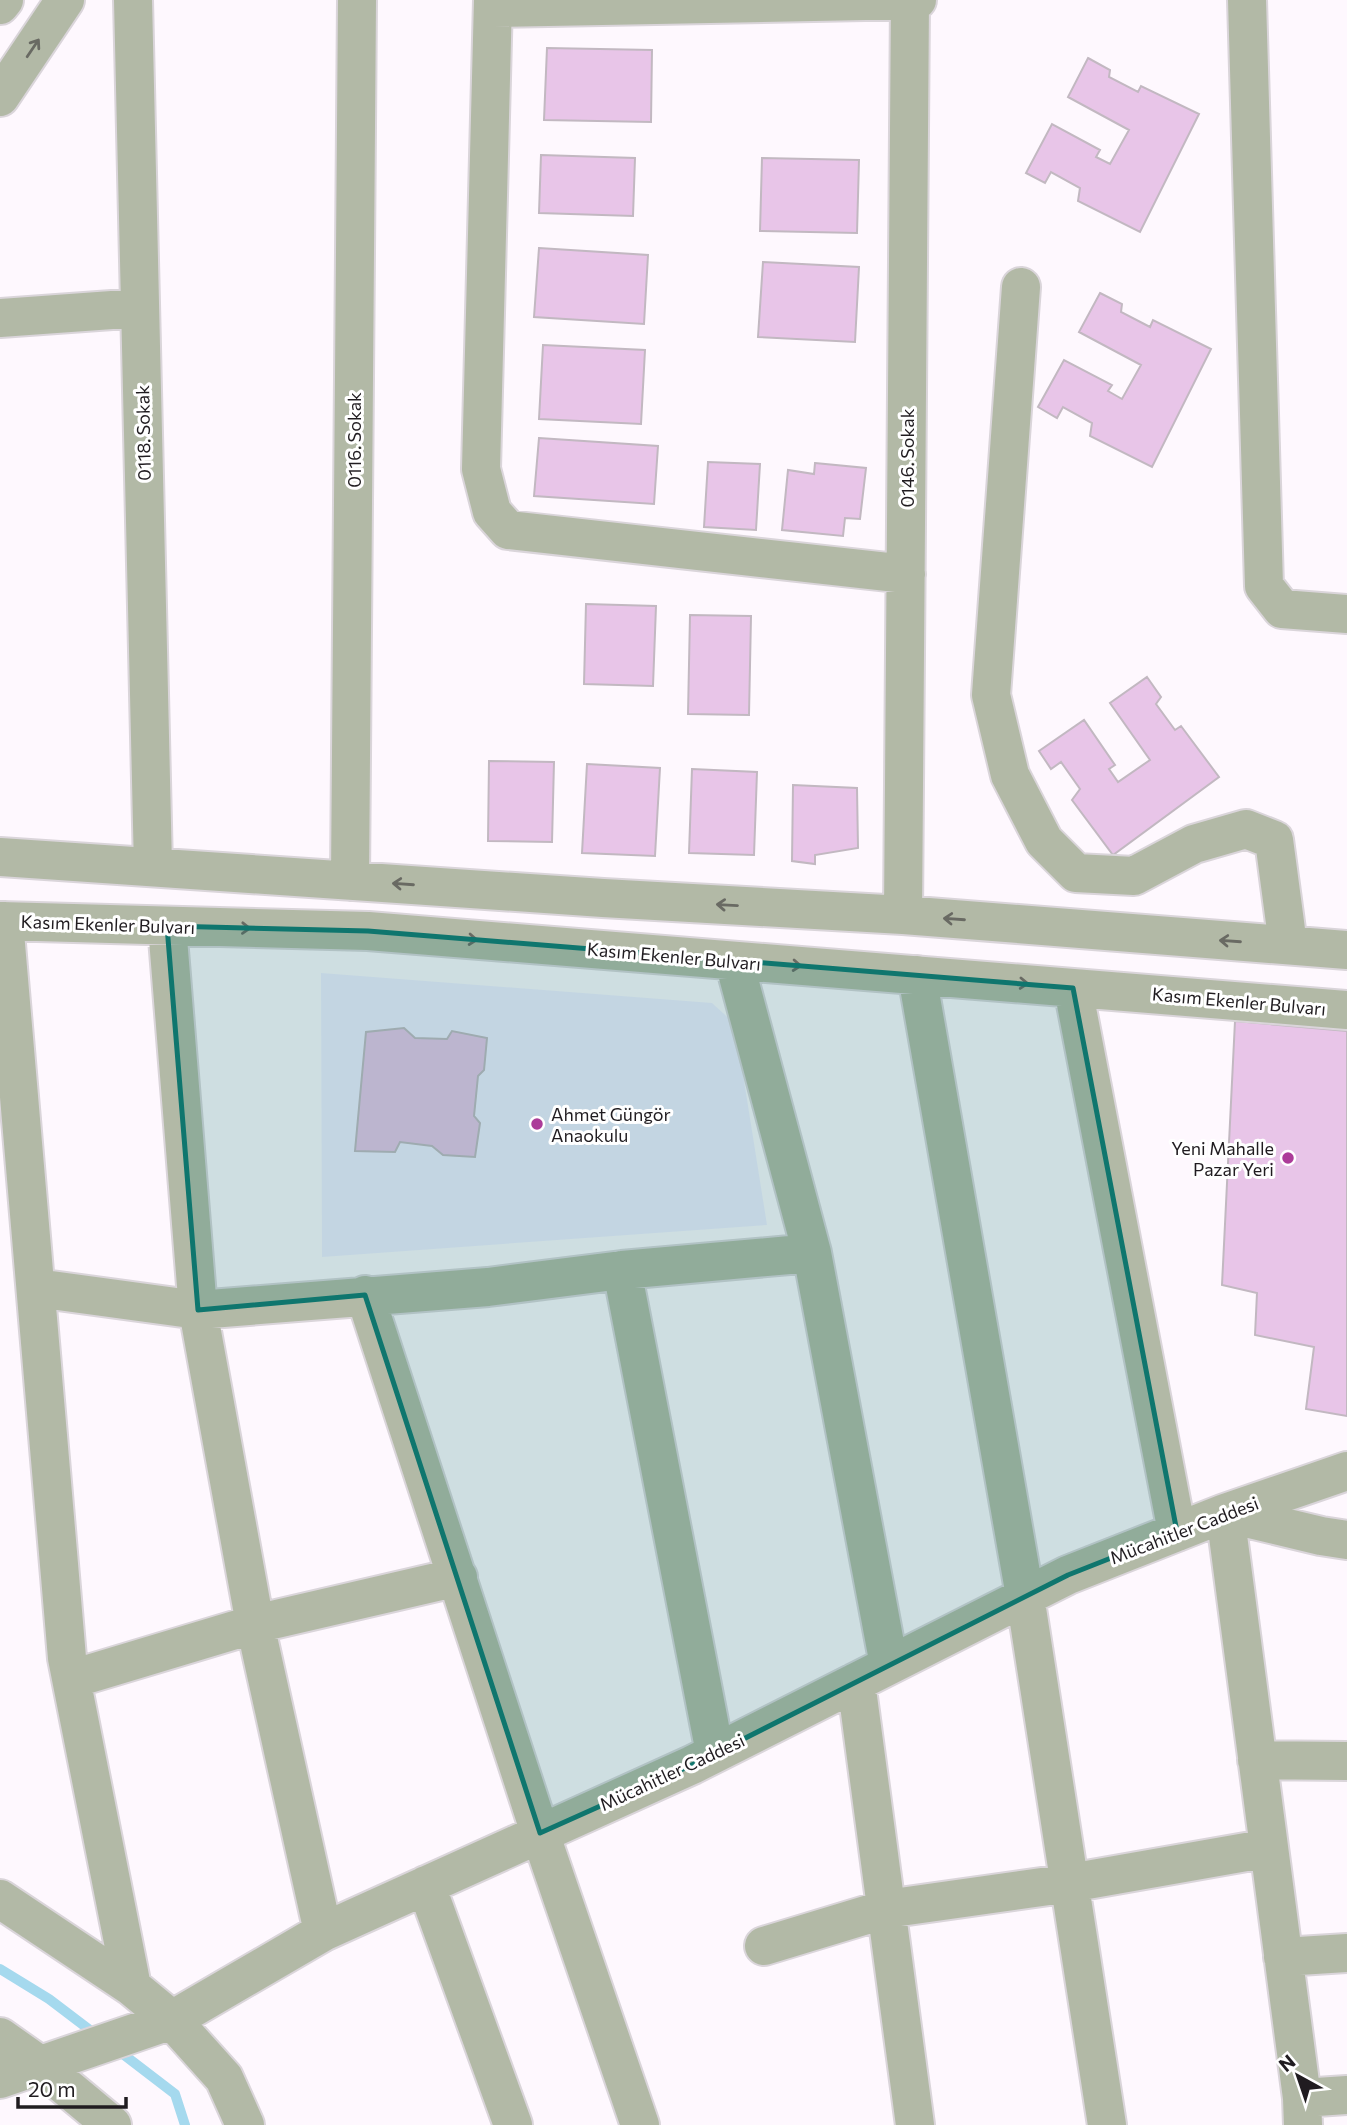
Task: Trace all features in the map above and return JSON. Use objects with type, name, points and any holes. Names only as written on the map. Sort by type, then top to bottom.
[{"type":"street","points":[[0,5],[4,0]]},
{"type":"street","points":[[0,97],[65,0]]},
{"type":"street","name":"0118. Sokak","points":[[133,0],[153,867]]},
{"type":"street","name":"0116. Sokak","points":[[350,881],[358,0]]},
{"type":"street","name":"0146. Sokak","points":[[903,915],[910,0]]},
{"type":"street","points":[[906,574],[508,530],[492,512],[481,469],[493,4],[917,0]]},
{"type":"street","points":[[1247,0],[1264,586],[1282,609],[1347,614]]},
{"type":"street","points":[[1021,287],[991,695],[1010,775],[1044,841],[1076,873],[1134,876],[1194,844],[1246,829],[1274,840],[1288,945]]},
{"type":"street","points":[[0,318],[140,308]]},
{"type":"street","points":[[0,857],[903,915],[1347,950]]},
{"type":"street","points":[[2,921],[67,1658],[131,1987]]},
{"type":"street","name":"Kasım Ekenler Bulvarı","points":[[2,921],[368,931],[1347,1010]]},
{"type":"street","points":[[167,926],[198,1310],[255,1624],[323,1932]]},
{"type":"street","points":[[734,961],[813,1252],[873,1673],[886,1909],[915,2125]]},
{"type":"street","points":[[917,975],[1026,1596],[1108,2125]]},
{"type":"street","points":[[1073,988],[1177,1532]]},
{"type":"street","points":[[36,1288],[198,1310],[488,1287],[622,1270],[813,1252]]},
{"type":"street","points":[[622,1270],[715,1753]]},
{"type":"street","points":[[365,1295],[540,1833],[640,2125]]},
{"type":"street","name":"Mücahitler Caddesi","points":[[0,2079],[172,2020],[323,1932],[715,1753],[1068,1575],[1225,1513],[1347,1471]]},
{"type":"street","points":[[1347,1540],[1225,1513],[1303,2112],[1347,2095]]},
{"type":"street","points":[[72,1679],[255,1624],[458,1577]]},
{"type":"street","points":[[1257,1760],[1347,1760]]},
{"type":"street","points":[[764,1946],[886,1909],[1070,1882],[1269,1848]]},
{"type":"street","points":[[426,1885],[513,2125]]},
{"type":"street","points":[[0,1899],[131,1987],[172,2020],[224,2078],[245,2125]]},
{"type":"street","points":[[1283,1957],[1347,1953]]},
{"type":"street","points":[[0,2037],[41,2066],[112,2125]]},
{"type":"highlighted area","points":[[167,926],[368,931],[1073,988],[1177,1532],[1068,1575],[692,1765],[540,1833],[365,1295],[198,1310]]},
{"type":"shaded area","name":"Ahmet Güngör Anaokulu","points":[[321,973],[712,1003],[735,1024],[767,1225],[322,1257]]},
{"type":"building","points":[[547,48],[652,50],[651,122],[544,120]]},
{"type":"building","points":[[1088,58],[1110,70],[1109,77],[1138,92],[1141,86],[1199,114],[1140,232],[1078,201],[1080,188],[1051,172],[1045,183],[1026,173],[1052,124],[1100,150],[1096,157],[1110,164],[1129,130],[1068,97]]},
{"type":"building","points":[[541,155],[635,158],[633,216],[539,213]]},
{"type":"building","points":[[762,158],[859,160],[857,233],[760,231]]},
{"type":"building","points":[[539,248],[648,255],[644,324],[534,317]]},
{"type":"building","points":[[763,262],[859,267],[855,342],[758,337]]},
{"type":"building","points":[[1100,293],[1122,304],[1121,312],[1150,327],[1153,320],[1211,349],[1152,467],[1090,436],[1092,423],[1063,407],[1057,418],[1038,407],[1064,360],[1112,385],[1108,391],[1122,399],[1141,365],[1079,332]]},
{"type":"building","points":[[543,345],[645,350],[641,424],[539,419]]},
{"type":"building","points":[[539,438],[658,446],[654,504],[534,496]]},
{"type":"building","points":[[708,462],[760,464],[756,530],[704,527]]},
{"type":"building","points":[[815,463],[866,468],[860,519],[845,518],[843,536],[782,530],[788,470],[814,474]]},
{"type":"building","points":[[586,604],[656,606],[653,686],[584,684]]},
{"type":"building","points":[[690,615],[751,616],[749,715],[688,714]]},
{"type":"building","points":[[1147,677],[1161,697],[1156,704],[1175,730],[1181,726],[1219,777],[1113,855],[1072,800],[1080,789],[1061,762],[1051,769],[1039,751],[1084,720],[1115,765],[1109,769],[1118,782],[1150,760],[1110,703]]},
{"type":"building","points":[[489,761],[554,762],[552,842],[488,841]]},
{"type":"building","points":[[587,764],[660,768],[655,856],[582,853]]},
{"type":"building","points":[[692,769],[757,772],[754,855],[689,853]]},
{"type":"building","points":[[793,785],[857,788],[858,848],[815,855],[815,864],[792,861]]},
{"type":"building","name":"Yeni Mahalle Pazar Yeri","points":[[1235,1021],[1347,1031],[1347,1416],[1306,1409],[1314,1347],[1255,1335],[1257,1293],[1222,1285]]},
{"type":"building","points":[[404,1028],[415,1038],[447,1039],[452,1031],[487,1038],[484,1070],[478,1076],[474,1116],[480,1123],[475,1157],[443,1155],[432,1146],[400,1142],[395,1152],[355,1151],[366,1032]]},
{"type":"waterway","points":[[0,1969],[49,1999],[99,2037]]},
{"type":"waterway","points":[[115,2048],[175,2094],[185,2125]]},
{"type":"place","name":"Ahmet Güngör Anaokulu","points":[[537,1124]]},
{"type":"place","name":"Yeni Mahalle Pazar Yeri","points":[[1288,1158]]}]
